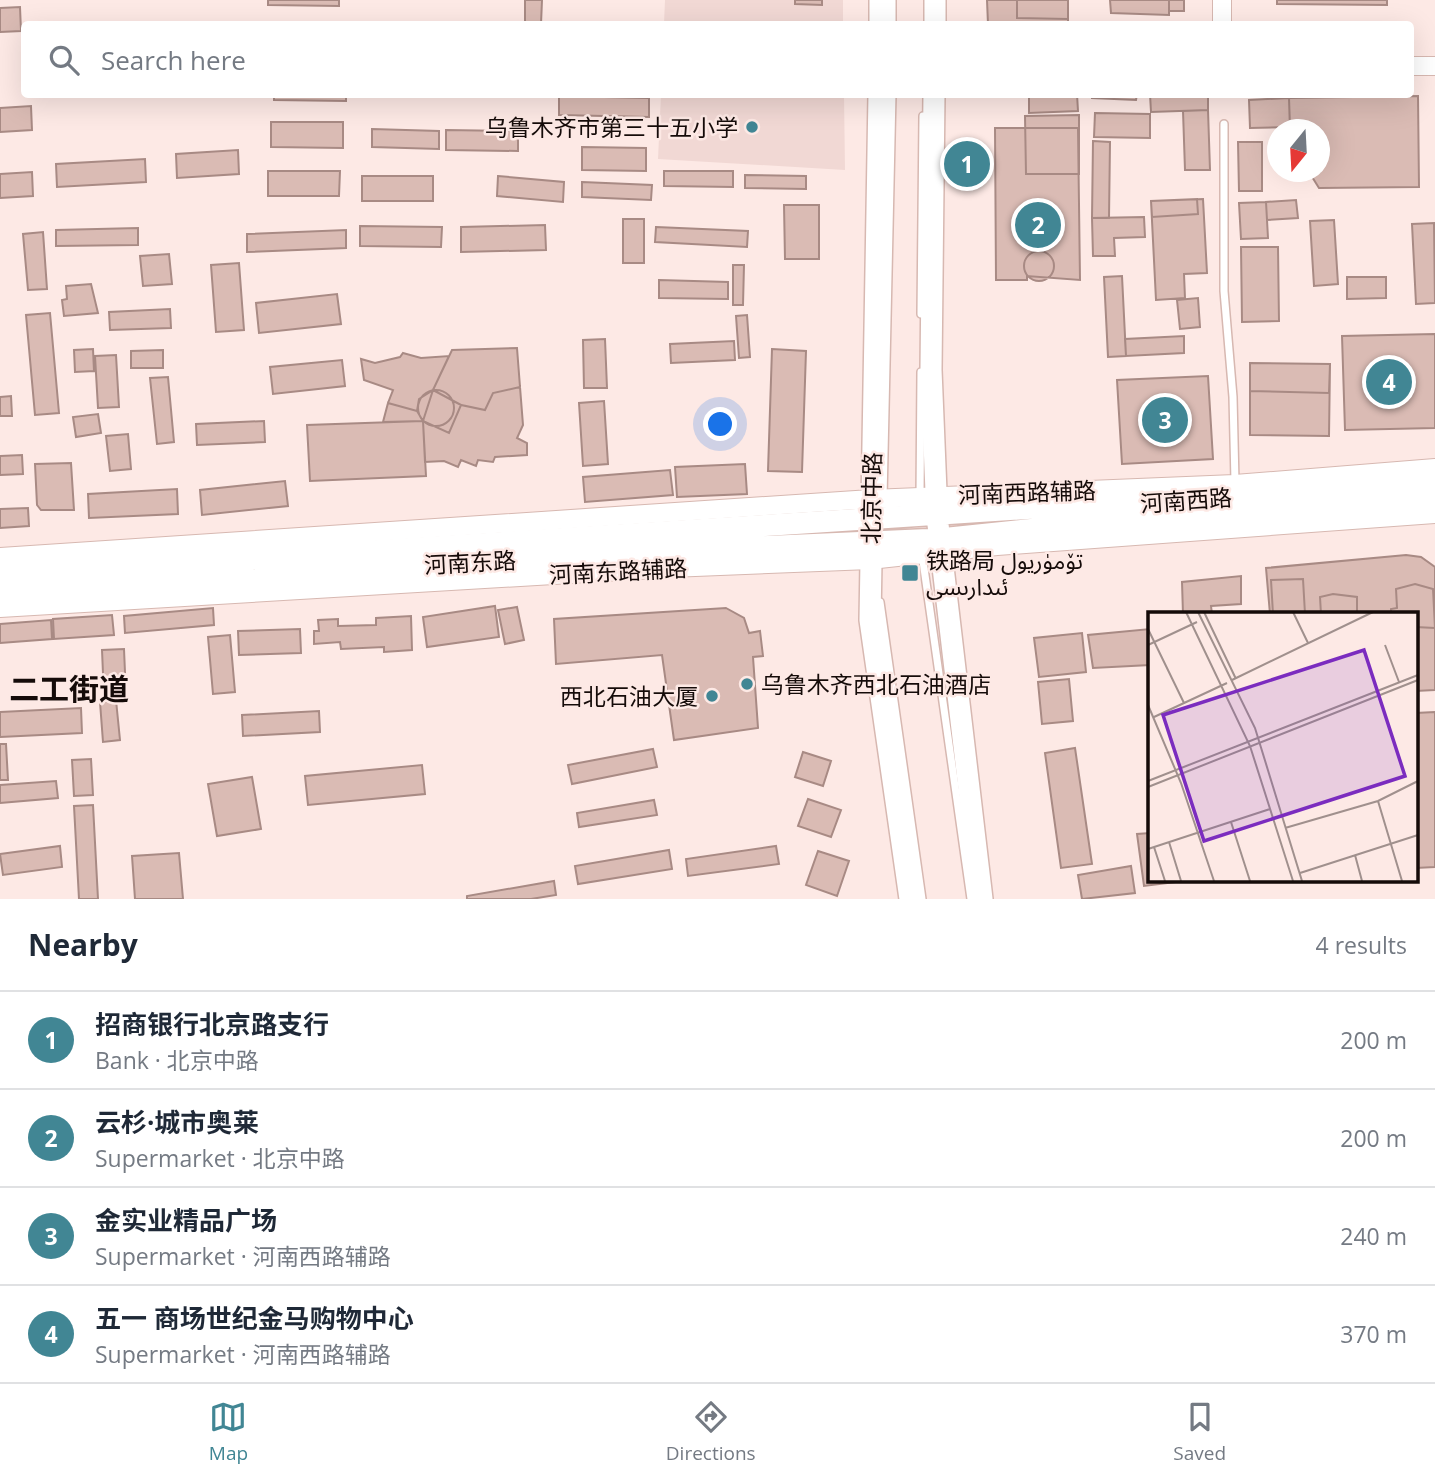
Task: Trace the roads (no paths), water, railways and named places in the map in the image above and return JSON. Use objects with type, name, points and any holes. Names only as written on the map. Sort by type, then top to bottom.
[{"type":"main road","points":[[880,0],[880,21]]},
{"type":"main road","points":[[935,0],[935,21]]},
{"type":"main road","name":"北京中路","points":[[879,98],[877,555],[870,620],[910,899]]},
{"type":"main road","points":[[929,101],[931,370],[928,506],[982,899]]},
{"type":"main road","name":"河南西路","points":[[928,506],[1435,482]]},
{"type":"main road","name":"河南西路","points":[[932,547],[1120,520],[1435,499]]},
{"type":"main road","name":"河南东路","points":[[0,575],[928,506]]},
{"type":"main road","name":"河南东路","points":[[0,591],[640,552],[877,555],[932,547]]},
{"type":"street","points":[[1222,0],[1222,21]]},
{"type":"street","points":[[1414,66],[1435,66]]},
{"type":"street","points":[[1236,490],[1435,468]]},
{"type":"street","points":[[0,558],[728,511],[877,509]]},
{"type":"street","points":[[932,547],[997,546],[1202,533],[1220,529],[1435,514]]},
{"type":"street","name":"河南东路辅路","points":[[0,608],[877,555]]},
{"type":"lane","points":[[892,0],[892,21]]},
{"type":"lane","points":[[877,509],[892,98]]},
{"type":"lane","points":[[921,321],[929,101]]},
{"type":"lane","points":[[1224,124],[1224,291],[1233,397],[1236,490]]},
{"type":"lane","points":[[921,363],[928,506]]},
{"type":"lane","points":[[932,547],[971,899]]},
{"type":"lane","points":[[880,581],[880,603],[922,899]]},
{"type":"place","name":"乌鲁木齐市第三十五小学","points":[[752,127]]},
{"type":"place","name":"招商银行北京路支行","points":[[967,164]]},
{"type":"place","name":"云杉·城市奥莱","points":[[1038,225]]},
{"type":"place","name":"五一 商场世纪金马购物中心","points":[[1389,382]]},
{"type":"place","name":"金实业精品广场","points":[[1165,420]]},
{"type":"place","name":"铁路局 تۆمۈريول ئىدارىسى","points":[[910,573]]},
{"type":"place","name":"乌鲁木齐西北石油酒店","points":[[747,684]]},
{"type":"place","name":"西北石油大厦","points":[[712,696]]},
{"type":"district","name":"二工街道","points":[[69,688]]}]
